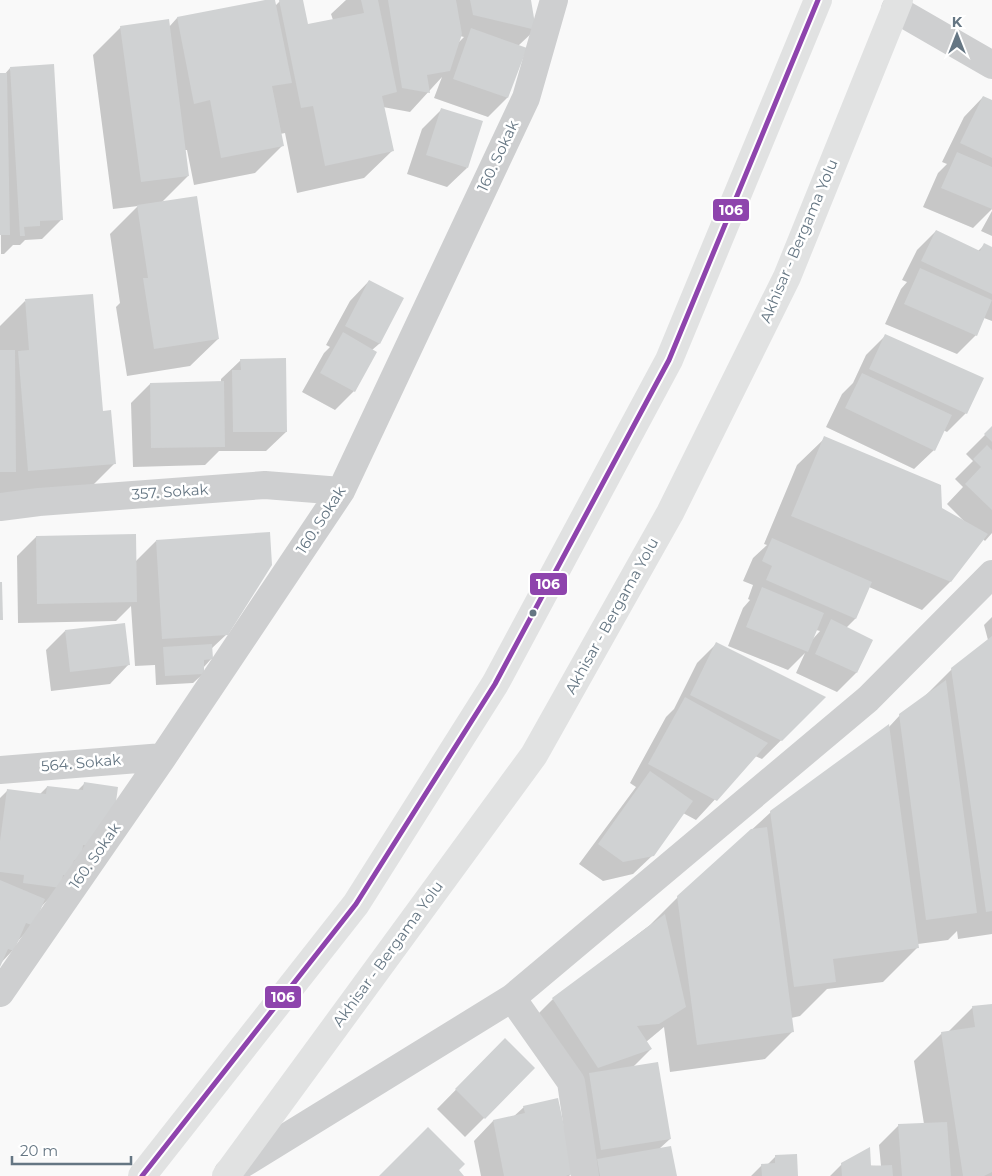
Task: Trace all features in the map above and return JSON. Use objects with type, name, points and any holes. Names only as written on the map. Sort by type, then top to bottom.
[{"type":"main road","points":[[142,1176],[356,904],[495,684],[669,360],[818,0]]},
{"type":"main road","name":"Akhisar - Bergama Yolu","points":[[227,1175],[534,755],[670,512],[787,277],[897,4]]},
{"type":"street","name":"160. Sokak","points":[[0,993],[163,757],[341,491],[526,98],[554,0]]},
{"type":"street","points":[[897,4],[992,65]]},
{"type":"street","name":"357. Sokak","points":[[0,507],[39,502],[265,485],[341,491]]},
{"type":"street","points":[[227,1175],[512,998],[868,698],[992,574]]},
{"type":"street","name":"564. Sokak","points":[[0,770],[163,757]]},
{"type":"street","points":[[512,998],[571,1082],[585,1176]]},
{"type":"building","points":[[265,0],[275,0],[292,83],[272,86],[284,146],[221,158],[210,100],[194,104],[177,17]]},
{"type":"building","points":[[279,0],[303,0],[308,24],[364,13],[361,0],[378,0],[397,92],[382,96],[394,151],[325,166],[313,106],[301,108]]},
{"type":"building","points":[[388,0],[456,0],[462,34],[450,71],[427,75],[430,93],[402,88]]},
{"type":"building","points":[[470,0],[531,0],[536,30],[473,15]]},
{"type":"building","points":[[169,19],[189,176],[141,182],[120,26]]},
{"type":"building","points":[[471,28],[527,48],[508,98],[453,79]]},
{"type":"building","points":[[54,64],[63,220],[40,221],[40,226],[24,227],[25,236],[20,236],[10,67]]},
{"type":"building","points":[[0,73],[7,73],[10,235],[0,235]]},
{"type":"building","points":[[983,96],[992,100],[992,158],[960,143]]},
{"type":"building","points":[[441,108],[483,121],[468,168],[426,155]]},
{"type":"building","points":[[957,152],[992,167],[992,209],[941,188]]},
{"type":"building","points":[[197,196],[219,339],[154,349],[143,278],[148,278],[137,205]]},
{"type":"building","points":[[936,230],[980,251],[984,243],[992,247],[992,294],[921,261]]},
{"type":"building","points":[[920,268],[992,300],[977,336],[904,304]]},
{"type":"building","points":[[369,280],[404,298],[380,344],[345,326]]},
{"type":"building","points":[[93,294],[103,411],[111,410],[116,464],[28,471],[18,351],[29,350],[25,299]]},
{"type":"building","points":[[343,332],[377,352],[355,392],[320,373]]},
{"type":"building","points":[[885,334],[984,378],[967,414],[869,369]]},
{"type":"building","points":[[0,350],[15,350],[16,472],[0,472]]},
{"type":"building","points":[[286,358],[287,432],[233,432],[232,370],[241,370],[240,359]]},
{"type":"building","points":[[862,373],[952,415],[935,451],[845,408]]},
{"type":"building","points":[[224,381],[225,447],[151,448],[150,383]]},
{"type":"building","points":[[992,426],[992,442],[984,434]]},
{"type":"building","points":[[824,436],[941,485],[942,508],[988,534],[951,582],[791,516]]},
{"type":"building","points":[[987,445],[992,450],[992,510],[965,484],[981,467],[973,459]]},
{"type":"building","points":[[270,532],[272,565],[228,635],[162,639],[156,540]]},
{"type":"building","points":[[136,534],[137,602],[37,604],[36,536]]},
{"type":"building","points":[[772,538],[872,582],[856,619],[766,580],[772,566],[762,561]]},
{"type":"building","points":[[0,582],[2,582],[3,620],[0,620]]},
{"type":"building","points":[[762,587],[824,613],[808,652],[746,627]]},
{"type":"building","points":[[831,619],[873,640],[857,673],[815,654]]},
{"type":"building","points":[[125,623],[130,665],[70,672],[65,630]]},
{"type":"building","points":[[992,636],[992,911],[986,912],[951,668]]},
{"type":"building","points":[[716,642],[826,697],[782,741],[690,695]]},
{"type":"building","points":[[212,644],[213,659],[204,660],[204,674],[165,676],[163,647]]},
{"type":"building","points":[[946,680],[977,913],[926,920],[899,714]]},
{"type":"building","points":[[685,697],[768,743],[717,801],[648,764]]},
{"type":"building","points":[[889,724],[919,948],[833,959],[836,982],[794,987],[770,811]]},
{"type":"building","points":[[650,771],[693,801],[654,856],[623,862],[598,844]]},
{"type":"building","points":[[84,782],[118,787],[114,817],[93,846],[83,845],[81,861],[74,860],[71,876],[63,875],[61,888],[23,883],[24,875],[0,872],[0,841],[7,789],[46,794],[47,786],[83,790]]},
{"type":"building","points":[[767,827],[794,1032],[697,1045],[677,896],[751,829]]},
{"type":"building","points":[[0,880],[45,899],[34,926],[26,923],[14,951],[8,949],[0,967]]},
{"type":"building","points":[[665,914],[686,1007],[659,1024],[637,1026],[652,1049],[598,1068],[552,998]]},
{"type":"building","points":[[992,1004],[992,1172],[984,1176],[963,1176],[941,1032],[975,1027],[972,1006]]},
{"type":"building","points":[[505,1038],[535,1068],[485,1119],[455,1089]]},
{"type":"building","points":[[658,1062],[671,1139],[601,1150],[589,1073]]},
{"type":"building","points":[[558,1098],[574,1173],[566,1176],[504,1176],[493,1120],[525,1113],[523,1106]]},
{"type":"building","points":[[947,1122],[951,1176],[902,1176],[898,1124]]},
{"type":"building","points":[[428,1127],[465,1164],[459,1170],[464,1176],[379,1176]]},
{"type":"building","points":[[671,1146],[677,1176],[600,1176],[597,1159]]},
{"type":"building","points":[[870,1147],[871,1166],[892,1165],[893,1176],[842,1176],[841,1163]]},
{"type":"building","points":[[797,1154],[798,1176],[762,1176],[761,1164],[775,1163],[775,1155]]},
{"type":"transit line","name":"106","points":[[142,1176],[356,904],[495,684],[669,360],[818,0]]}]
